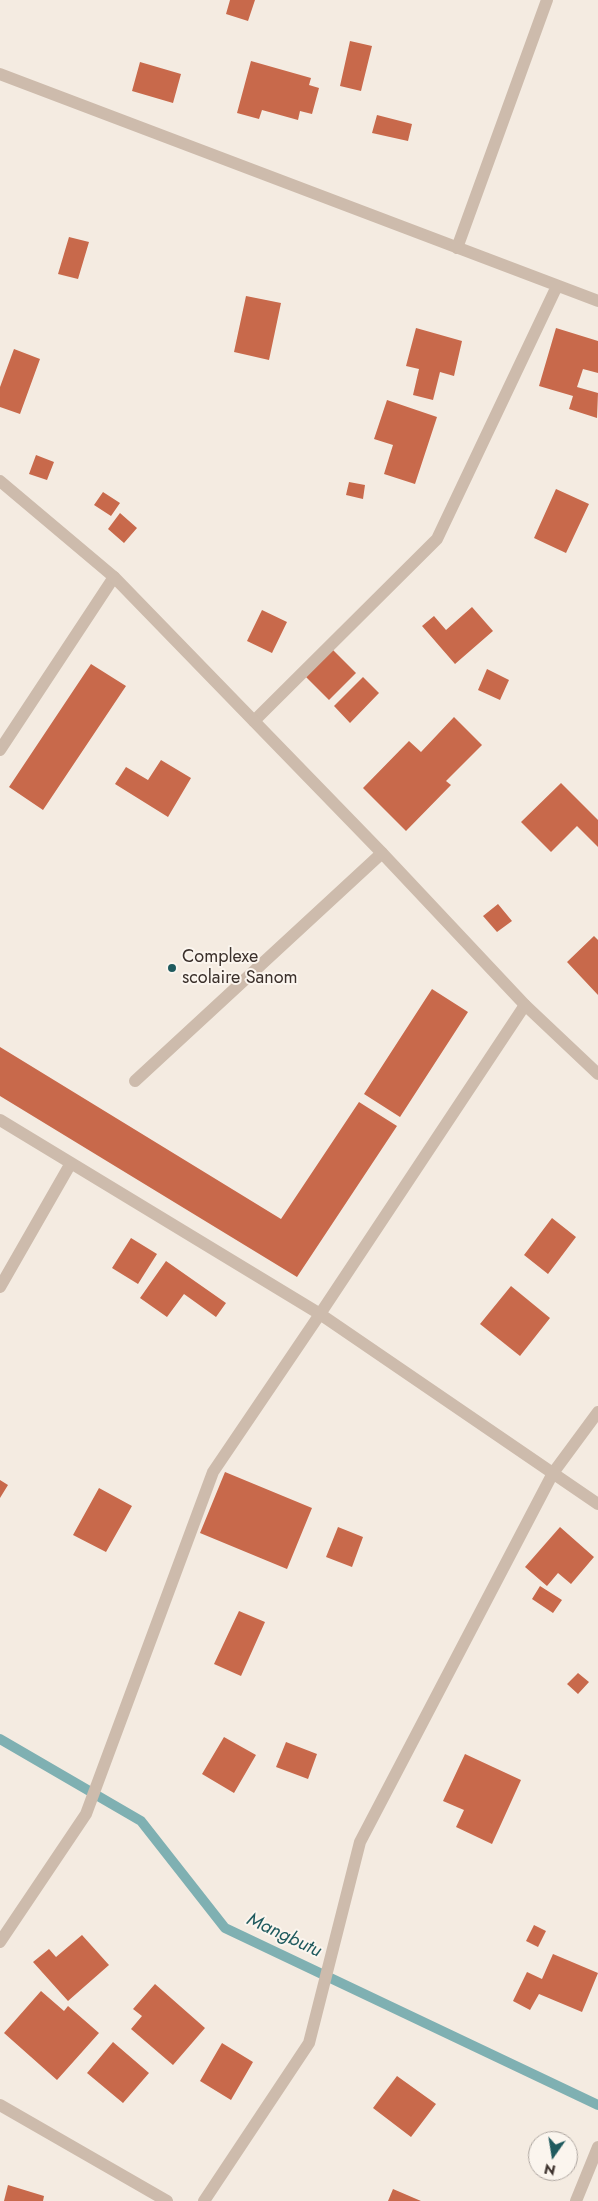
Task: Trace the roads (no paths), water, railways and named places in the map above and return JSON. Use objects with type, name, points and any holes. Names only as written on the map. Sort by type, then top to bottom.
[{"type":"street","points":[[457,248],[547,0]]},
{"type":"street","points":[[0,74],[598,301]]},
{"type":"street","points":[[254,722],[437,539],[558,286]]},
{"type":"street","points":[[0,481],[114,576],[382,853],[525,1005],[598,1074]]},
{"type":"street","points":[[0,750],[114,576]]},
{"type":"street","points":[[134,1080],[382,853]]},
{"type":"street","points":[[0,1942],[86,1814],[212,1472],[320,1314],[525,1005]]},
{"type":"street","points":[[0,1120],[320,1314],[598,1504]]},
{"type":"street","points":[[0,1288],[71,1163]]},
{"type":"street","points":[[204,2201],[309,2043],[360,1842],[553,1473],[598,1412]]},
{"type":"street","points":[[0,2105],[167,2201]]},
{"type":"street","points":[[576,2201],[598,2146]]},
{"type":"waterway","name":"Mangbutu","points":[[0,1739],[141,1821],[225,1928],[598,2105]]},
{"type":"place","name":"Complexe scolaire Sanom","points":[[172,968]]}]
